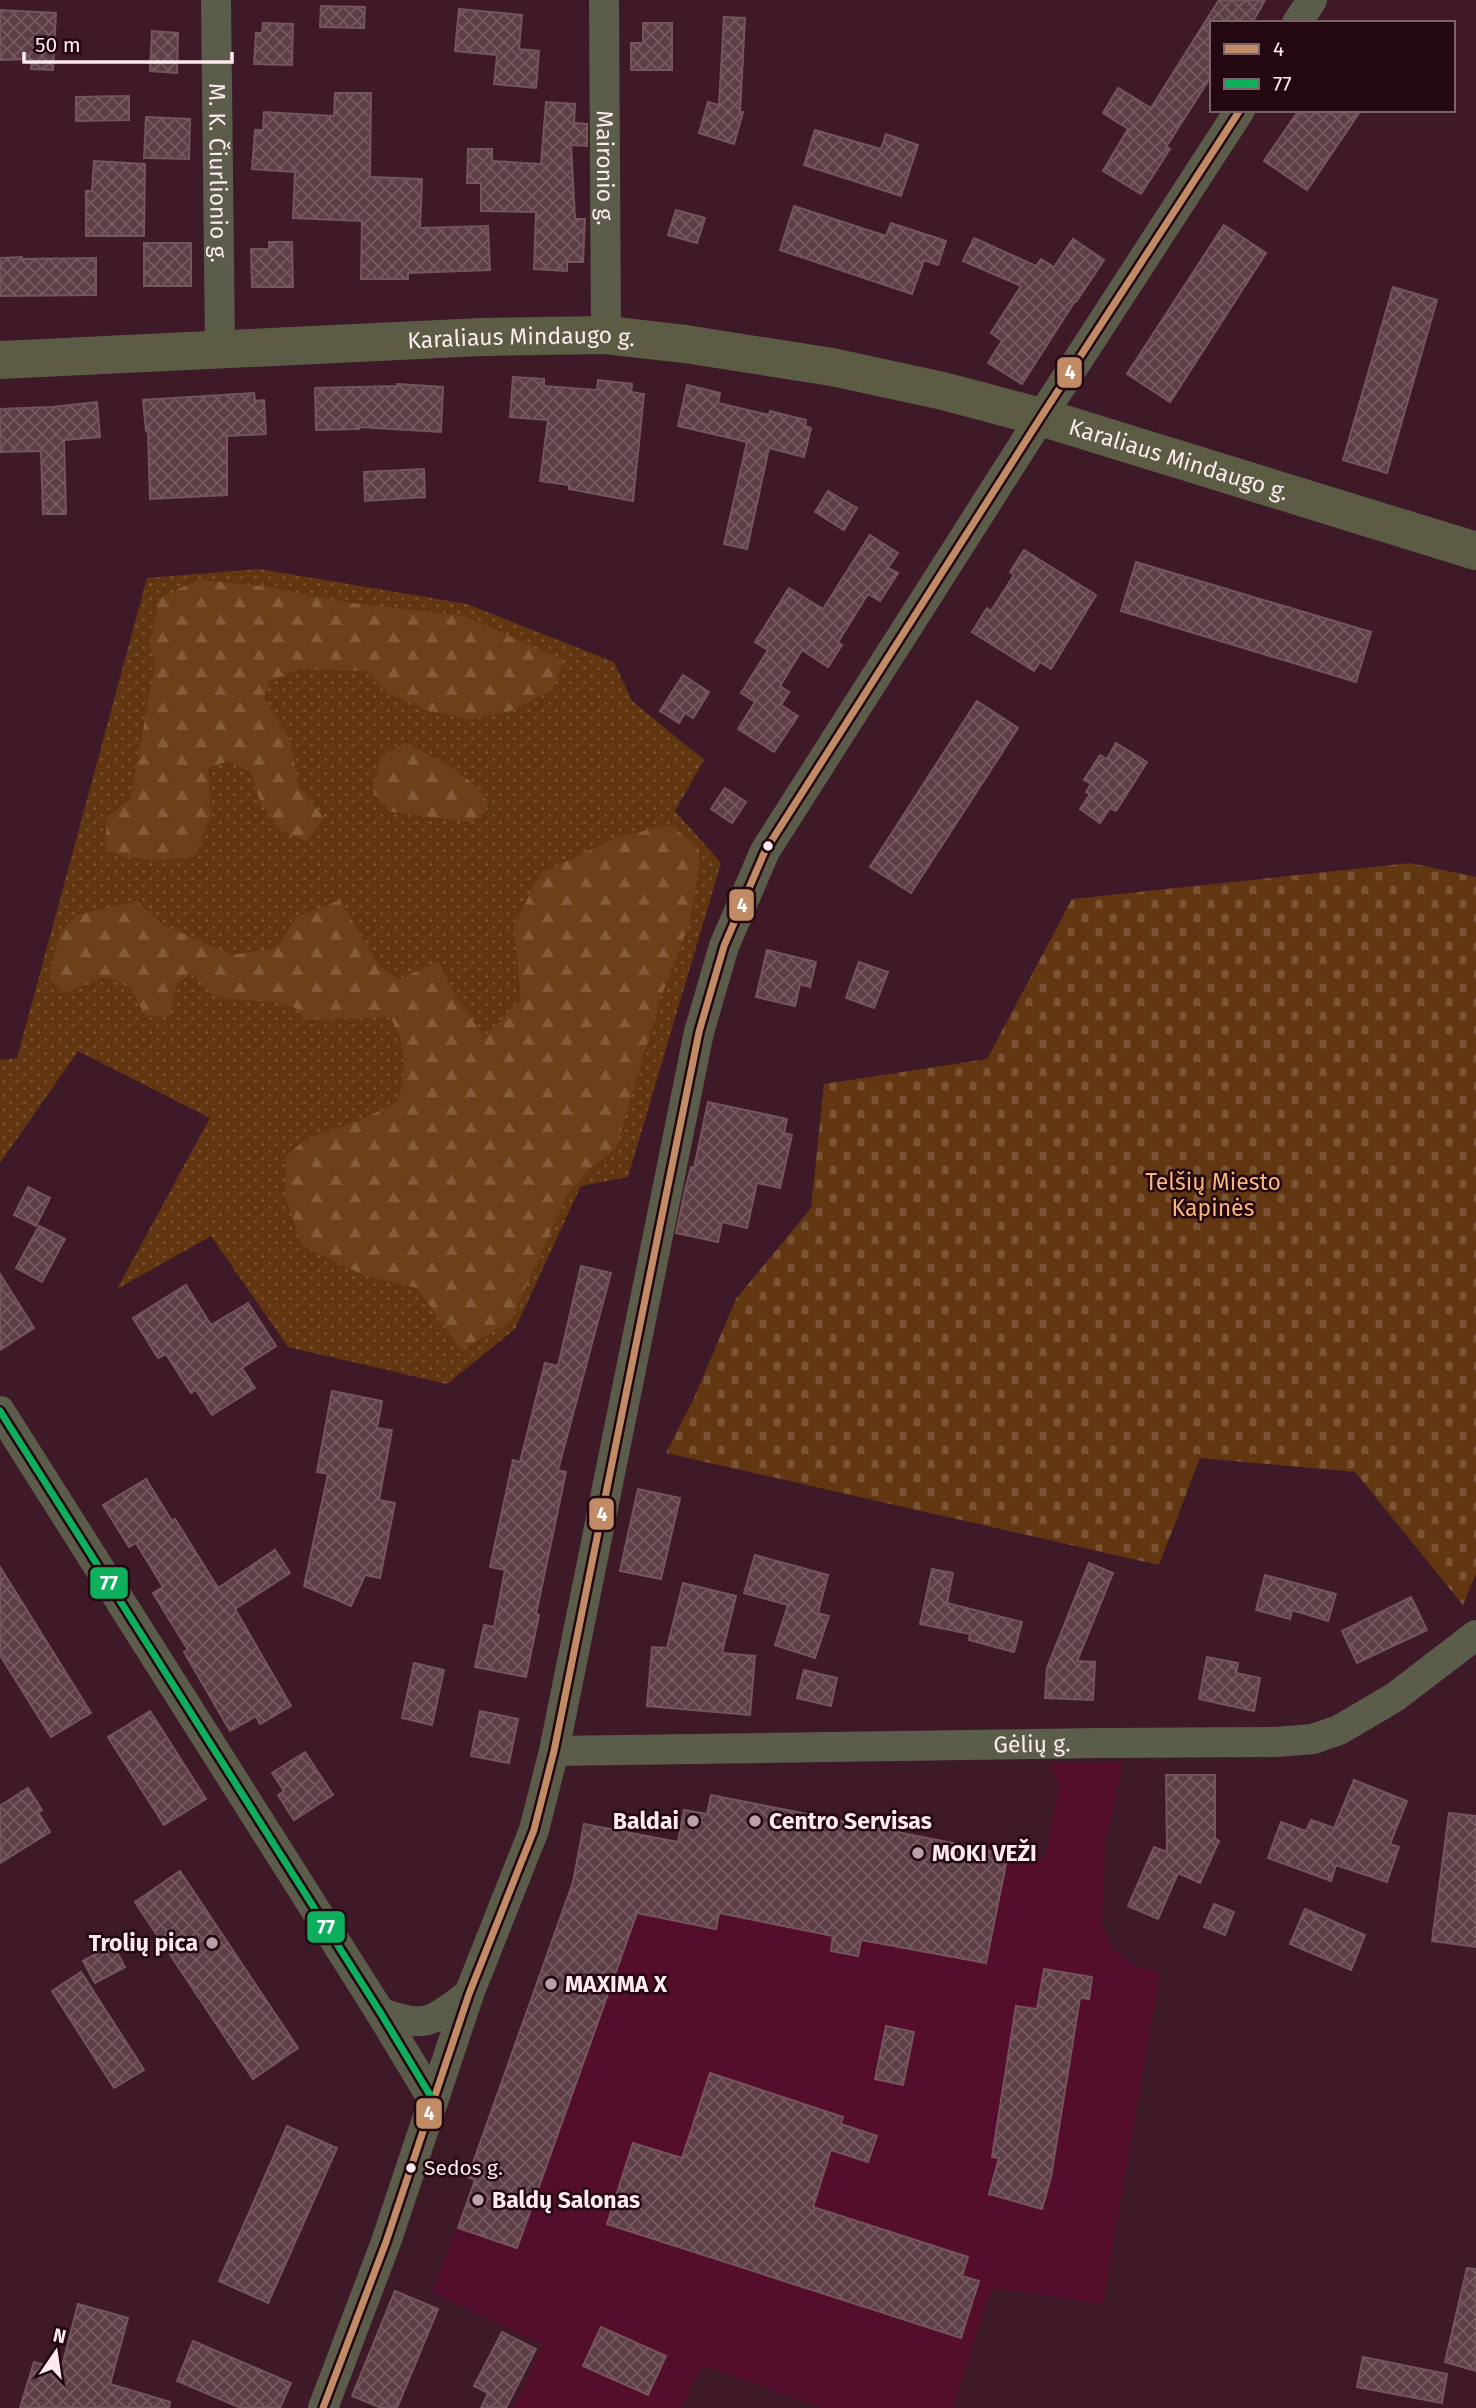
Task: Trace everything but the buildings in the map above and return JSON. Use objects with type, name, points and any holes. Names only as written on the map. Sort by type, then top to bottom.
[{"type":"main road","name":"Karaliaus Mindaugo g.","points":[[0,360],[482,337],[606,335],[685,344],[832,367],[943,391],[1041,417],[1476,551]]},
{"type":"street","name":"M. K. Čiurlionio g.","points":[[216,0],[220,348]]},
{"type":"street","name":"Maironio g.","points":[[604,0],[606,335]]},
{"type":"street","points":[[1298,21],[1312,0]]},
{"type":"street","points":[[325,2407],[386,2242],[469,1994],[534,1830],[554,1751],[699,1032],[724,946],[765,851],[1239,112]]},
{"type":"street","points":[[0,1411],[433,2100]]},
{"type":"street","name":"Gėlių g.","points":[[554,1751],[1276,1742],[1313,1739],[1339,1730],[1395,1697],[1476,1635]]},
{"type":"street","points":[[380,2012],[404,2021],[425,2022],[469,1994]]},
{"type":"shaded area","points":[[1123,1762],[1105,1846],[1102,1924],[1113,1949],[1137,1967],[1160,1972],[1103,2304],[991,2288],[953,2408],[822,2408],[702,2365],[681,2408],[514,2408],[543,2345],[432,2292],[475,2180],[468,2177],[573,1882],[584,1824],[678,1842],[684,1810],[1045,1858],[1059,1785],[1049,1763]]},
{"type":"green space","points":[[260,569],[467,604],[614,662],[632,701],[704,760],[675,811],[721,863],[628,1177],[581,1186],[515,1329],[447,1384],[288,1347],[211,1236],[117,1289],[210,1118],[78,1051],[0,1163],[0,1060],[17,1058],[147,578]]},
{"type":"green space","points":[[198,580],[262,586],[351,603],[464,616],[563,660],[553,689],[511,711],[469,719],[427,710],[388,693],[367,671],[298,669],[270,681],[264,698],[290,740],[299,786],[323,817],[307,842],[281,830],[260,802],[251,772],[228,761],[208,768],[211,817],[194,857],[126,857],[105,849],[107,817],[130,800],[155,665],[150,643],[159,598]]},
{"type":"green space","points":[[406,743],[451,767],[472,783],[488,802],[485,812],[472,822],[391,812],[372,790],[382,756]]},
{"type":"green space","points":[[671,825],[699,849],[699,866],[689,925],[661,997],[616,1148],[588,1171],[567,1195],[510,1322],[461,1350],[417,1288],[363,1275],[302,1245],[285,1196],[286,1156],[306,1139],[354,1123],[398,1102],[404,1058],[400,1039],[390,1017],[307,1020],[294,1007],[212,995],[192,973],[177,983],[169,1017],[146,1016],[129,987],[107,976],[64,993],[49,978],[60,932],[77,915],[137,901],[162,924],[232,955],[276,948],[297,917],[340,900],[381,969],[400,979],[438,961],[456,997],[485,1037],[521,999],[514,925],[541,873],[618,837]]},
{"type":"green space","name":"Telšių Miesto Kapinės","points":[[1410,863],[1476,877],[1476,1574],[1463,1605],[1355,1472],[1200,1458],[1159,1565],[666,1453],[695,1396],[736,1299],[811,1208],[824,1084],[987,1059],[1072,899]]},
{"type":"transit line","name":"4","points":[[323,2408],[386,2242],[469,1994],[534,1830],[554,1751],[699,1032],[724,946],[765,851],[1239,112]]},
{"type":"transit line","name":"77","points":[[0,1411],[433,2100]]},
{"type":"place","name":"Baldai","points":[[693,1821]]},
{"type":"place","name":"Centro Servisas","points":[[755,1821]]},
{"type":"place","name":"MOKI VEŽI","points":[[918,1853]]},
{"type":"place","name":"Trolių pica","points":[[212,1943]]},
{"type":"place","name":"MAXIMA X","points":[[551,1984]]},
{"type":"place","name":"Sedos g.","points":[[411,2168]]},
{"type":"place","name":"Baldų Salonas","points":[[478,2200]]}]
